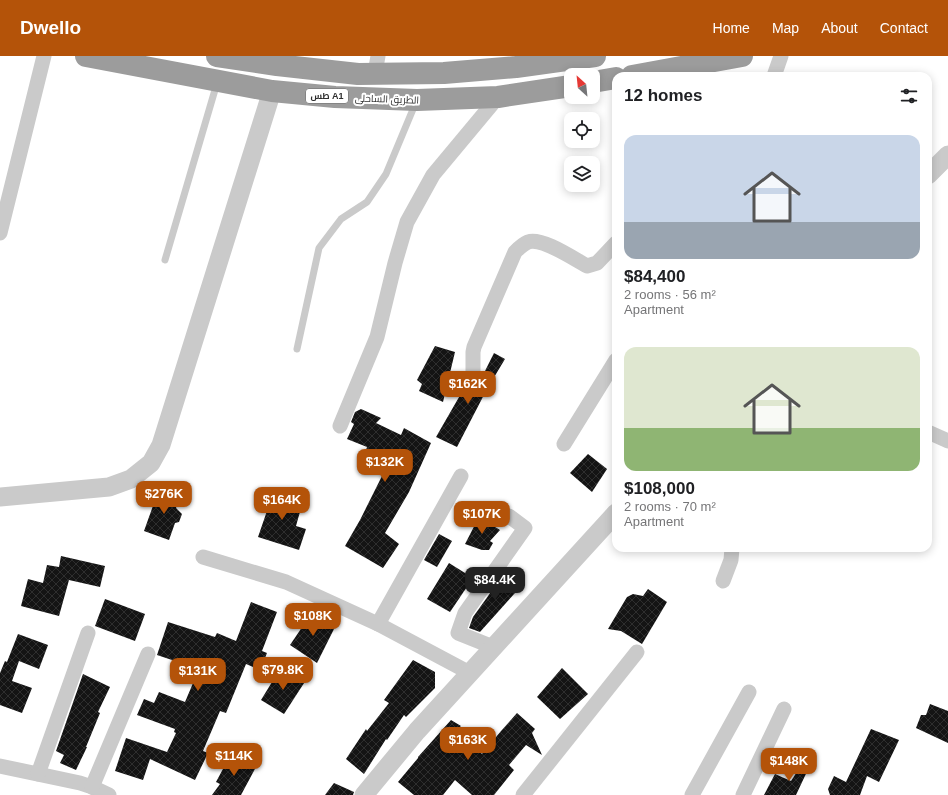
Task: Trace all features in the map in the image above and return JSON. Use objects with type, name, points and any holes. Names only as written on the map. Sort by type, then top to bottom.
[{"type":"highway","name":"الطريق الساحلى","points":[[86,56],[272,91],[335,97],[417,100],[498,97],[564,87]]},
{"type":"highway","points":[[217,56],[277,65],[358,74],[377,65],[444,73],[517,62],[595,56]]},
{"type":"highway","points":[[654,72],[742,56]]},
{"type":"highway","points":[[600,81],[612,79]]},
{"type":"street","points":[[0,233],[44,56]]},
{"type":"street","points":[[775,72],[781,56]]},
{"type":"street","points":[[0,497],[110,487],[131,479],[151,463],[161,445],[272,91]]},
{"type":"street","points":[[340,426],[377,337],[395,263],[407,222],[434,175],[498,97]]},
{"type":"street","points":[[932,171],[948,155]]},
{"type":"street","points":[[473,374],[474,347],[515,252],[520,246],[528,242],[542,242],[588,266],[597,263],[612,247]]},
{"type":"street","points":[[564,444],[612,366]]},
{"type":"street","points":[[932,434],[948,441]]},
{"type":"street","points":[[378,624],[461,476]]},
{"type":"street","points":[[493,647],[458,633],[465,613],[525,528],[508,516]]},
{"type":"street","points":[[364,795],[417,731],[612,517]]},
{"type":"street","points":[[723,581],[731,560],[732,552]]},
{"type":"street","points":[[203,557],[286,582],[378,624],[470,673]]},
{"type":"street","points":[[38,774],[88,633]]},
{"type":"street","points":[[523,795],[637,652]]},
{"type":"street","points":[[92,787],[148,654]]},
{"type":"street","points":[[692,795],[749,692]]},
{"type":"street","points":[[742,795],[784,709]]},
{"type":"street","points":[[0,766],[92,787],[109,795]]},
{"type":"lane","points":[[165,260],[218,81]]},
{"type":"lane","points":[[297,348],[319,248],[341,219],[367,202],[386,174],[417,100]]},
{"type":"building","points":[[435,346],[455,352],[443,402],[419,391],[422,384],[417,380]]},
{"type":"building","points":[[494,353],[505,359],[487,389],[457,447],[436,437],[466,385],[474,388],[481,379]]},
{"type":"building","points":[[361,409],[381,418],[376,423],[401,435],[404,428],[431,443],[409,492],[385,533],[399,544],[383,568],[345,546],[360,520],[388,464],[364,456],[367,447],[347,439],[354,424],[351,422],[355,412]]},
{"type":"building","points":[[588,454],[607,469],[592,492],[570,473]]},
{"type":"building","points":[[159,489],[180,496],[176,508],[182,514],[179,522],[175,523],[169,540],[144,531]]},
{"type":"building","points":[[266,492],[303,501],[296,526],[306,529],[299,550],[258,537],[268,508],[262,507]]},
{"type":"building","points":[[479,517],[500,530],[490,541],[493,543],[489,550],[482,550],[465,544]]},
{"type":"building","points":[[439,534],[452,541],[437,567],[424,560]]},
{"type":"building","points":[[61,556],[105,566],[100,587],[69,580],[59,616],[21,606],[28,579],[43,583],[47,565],[59,567]]},
{"type":"building","points":[[449,563],[473,578],[450,612],[427,599]]},
{"type":"building","points":[[506,571],[523,584],[480,632],[469,628],[473,617]]},
{"type":"building","points":[[648,589],[667,602],[642,644],[621,631],[608,629],[627,597],[633,594],[643,596]]},
{"type":"building","points":[[105,599],[145,614],[135,641],[95,626]]},
{"type":"building","points":[[251,602],[277,612],[262,651],[267,653],[260,670],[246,664],[226,713],[220,711],[203,751],[208,753],[195,780],[150,759],[143,780],[115,771],[126,738],[167,752],[176,733],[174,732],[175,729],[137,715],[144,699],[154,703],[159,692],[185,702],[199,669],[157,655],[168,622],[215,637],[217,633],[236,641]]},
{"type":"building","points":[[311,614],[336,625],[317,663],[290,645]]},
{"type":"building","points":[[18,634],[48,645],[39,669],[19,661],[12,681],[32,688],[22,713],[0,705],[0,673],[5,661],[7,662]]},
{"type":"building","points":[[413,660],[435,672],[435,688],[406,717],[404,715],[387,740],[386,739],[364,774],[346,759],[366,729],[367,731],[389,703],[384,700]]},
{"type":"building","points":[[562,668],[588,694],[560,719],[537,697]]},
{"type":"building","points":[[280,669],[306,680],[284,714],[261,700]]},
{"type":"building","points":[[83,674],[110,687],[98,712],[100,713],[87,747],[76,770],[60,763],[64,755],[56,751]]},
{"type":"building","points":[[930,704],[948,711],[948,743],[916,728],[921,715],[926,715]]},
{"type":"building","points":[[517,713],[535,729],[532,733],[542,755],[526,745],[509,765],[514,770],[494,795],[472,795],[455,780],[443,795],[414,795],[398,782],[451,720],[461,726],[455,731],[482,754]]},
{"type":"building","points":[[871,729],[899,740],[879,782],[867,776],[860,795],[830,795],[828,789],[834,776],[846,782]]},
{"type":"building","points":[[231,754],[256,767],[241,795],[212,795],[220,784],[216,782]]},
{"type":"building","points":[[806,758],[812,761],[796,795],[764,795],[775,774],[791,781]]},
{"type":"building","points":[[334,783],[354,792],[353,795],[325,795]]}]
